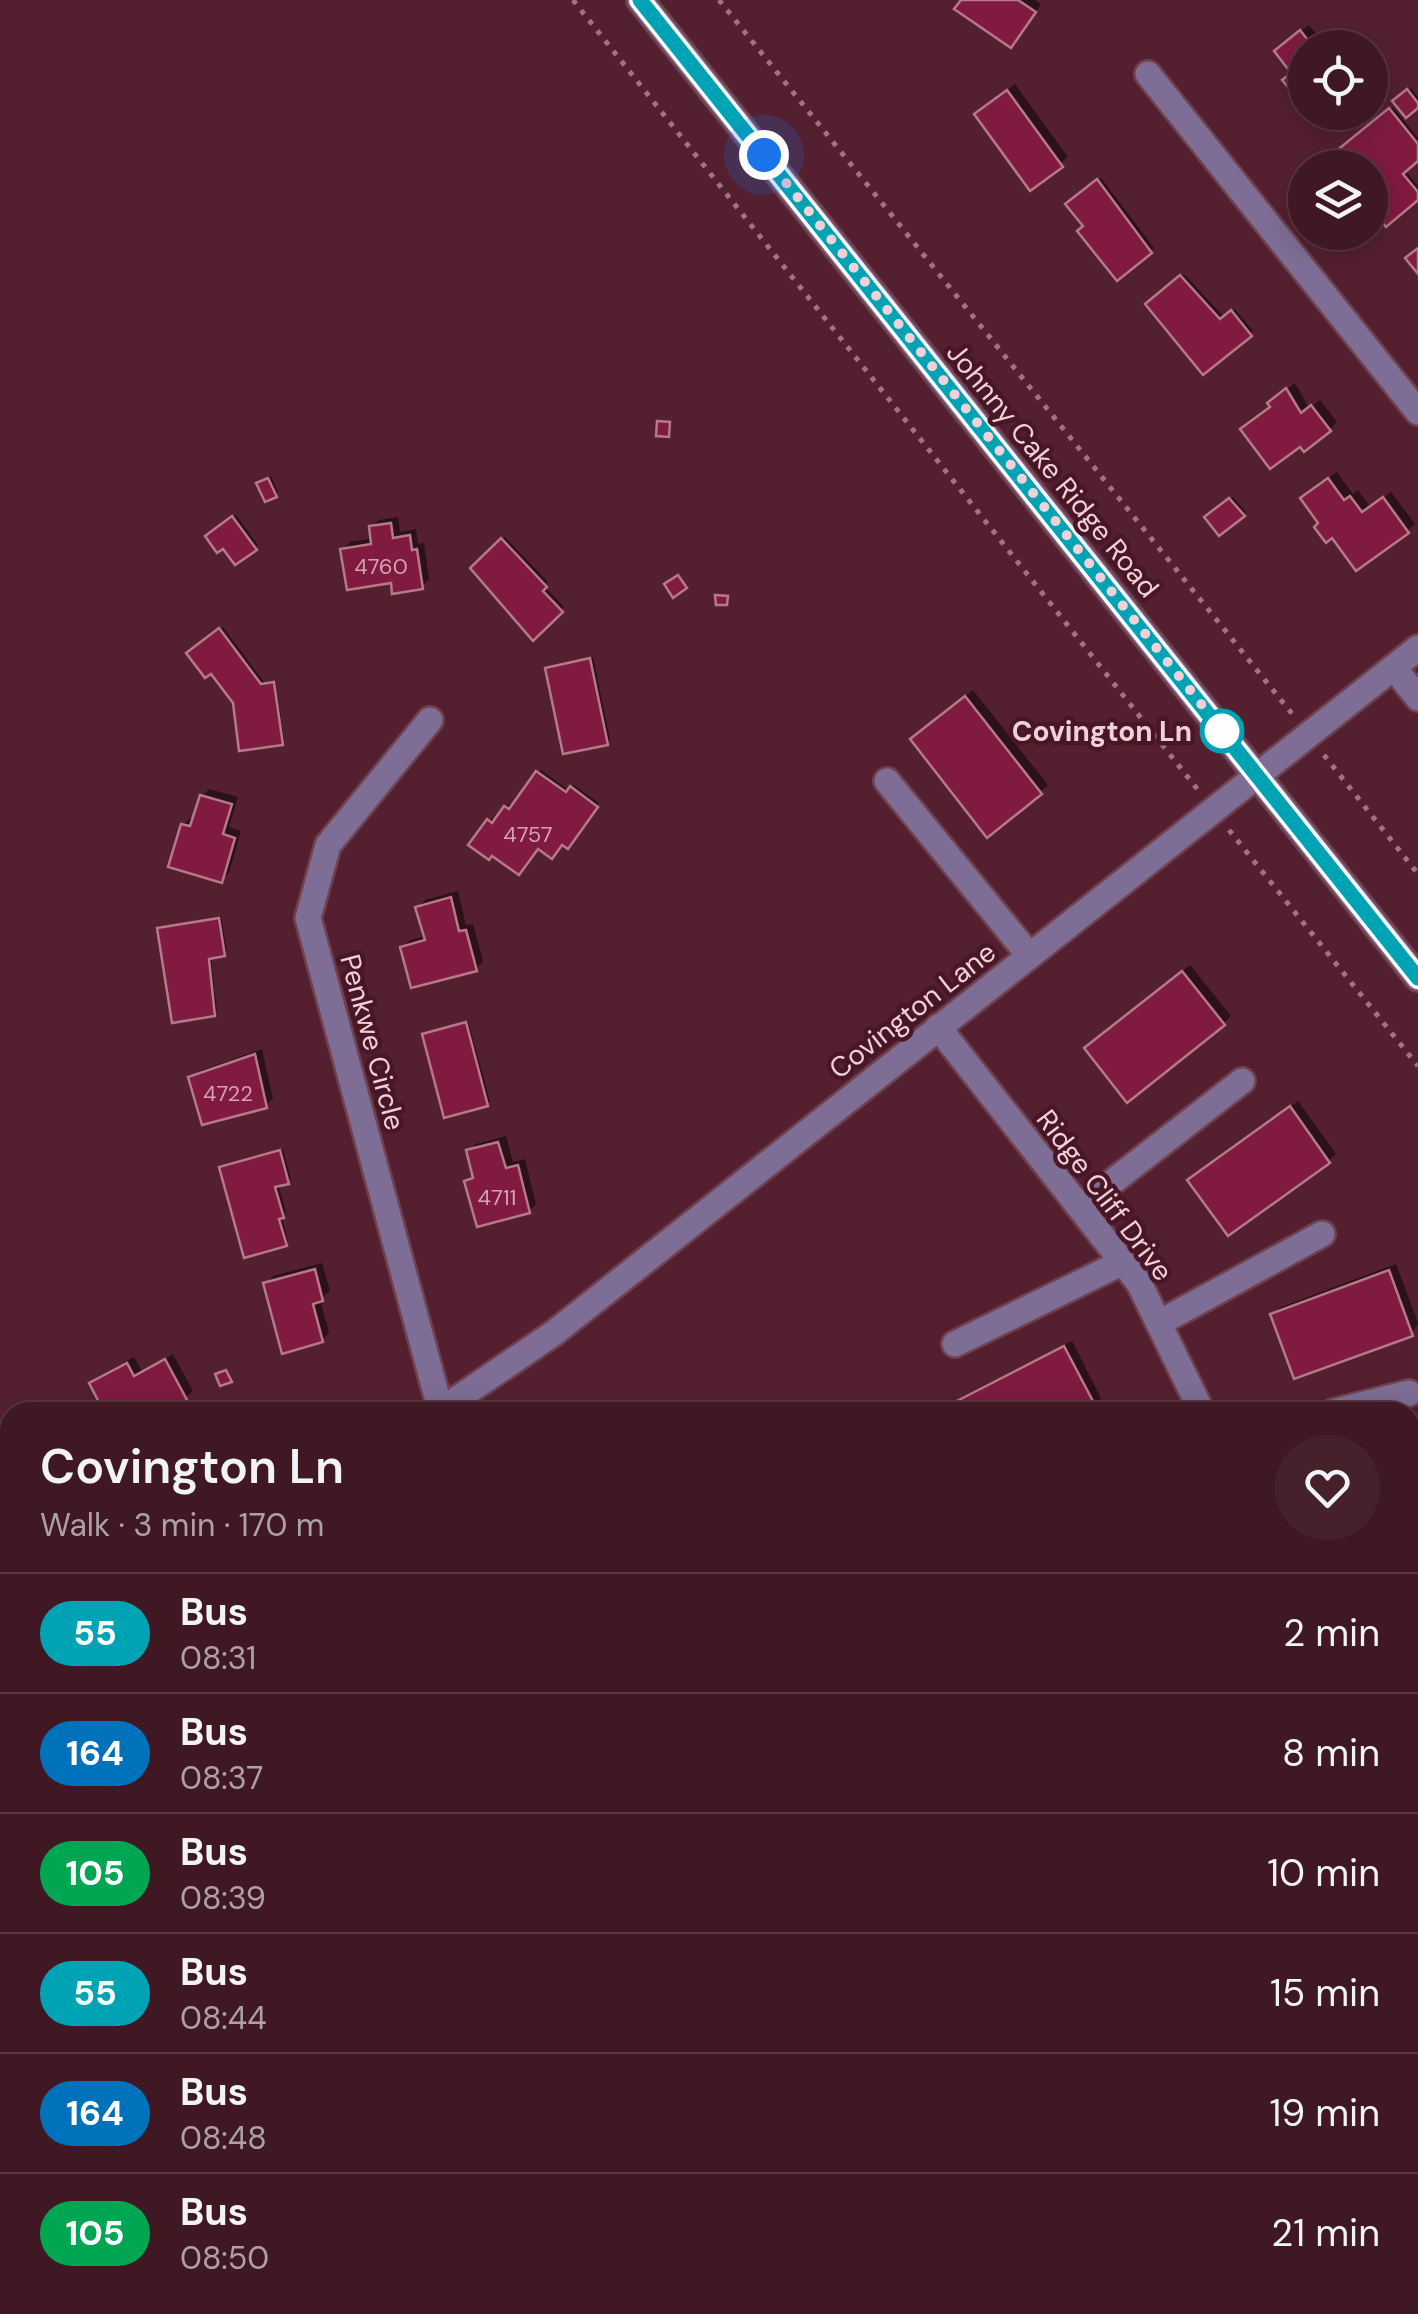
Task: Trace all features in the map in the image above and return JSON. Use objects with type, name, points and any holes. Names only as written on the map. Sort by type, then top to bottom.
[{"type":"street","name":"Johnny Cake Ridge Road","points":[[640,0],[1418,978]]},
{"type":"street","points":[[1148,74],[1418,412]]},
{"type":"street","name":"Covington Lane","points":[[454,1402],[554,1333],[1418,648]]},
{"type":"street","points":[[1394,668],[1418,698]]},
{"type":"street","name":"Penkwe Circle","points":[[430,720],[328,845],[308,918],[437,1402]]},
{"type":"street","points":[[887,781],[1029,956]]},
{"type":"street","name":"Ridge Cliff Drive","points":[[938,1027],[1140,1282],[1197,1402]]},
{"type":"street","points":[[1080,1207],[1242,1082]]},
{"type":"street","points":[[1159,1323],[1322,1234]]},
{"type":"street","points":[[955,1344],[1123,1262]]},
{"type":"street","points":[[1372,1402],[1408,1393]]},
{"type":"path","points":[[573,0],[1418,1066]]},
{"type":"path","points":[[719,0],[1418,874]]},
{"type":"building","points":[[961,0],[1018,0],[1036,12],[1011,48],[954,9]]},
{"type":"building","points":[[1288,40],[1288,69],[1274,51]]},
{"type":"building","points":[[1407,89],[1418,108],[1406,118],[1392,101]]},
{"type":"building","points":[[1007,90],[1063,167],[1030,191],[974,114]]},
{"type":"building","points":[[1388,109],[1418,144],[1418,161],[1403,174],[1418,192],[1418,200],[1388,225],[1388,150],[1337,150],[1362,130],[1388,130]]},
{"type":"building","points":[[1097,179],[1152,253],[1117,281],[1077,231],[1083,226],[1065,204]]},
{"type":"building","points":[[1418,248],[1418,274],[1405,258]]},
{"type":"building","points":[[1180,275],[1220,319],[1231,310],[1252,336],[1203,375],[1145,304]]},
{"type":"building","points":[[1286,388],[1301,413],[1311,405],[1331,431],[1304,452],[1300,447],[1270,469],[1240,429],[1270,407],[1267,403]]},
{"type":"building","points":[[657,421],[670,422],[669,437],[656,436]]},
{"type":"building","points":[[268,478],[277,497],[265,502],[256,483]]},
{"type":"building","points":[[1328,478],[1344,500],[1350,496],[1362,512],[1383,497],[1409,533],[1356,571],[1332,538],[1326,543],[1314,527],[1318,523],[1300,498]]},
{"type":"building","points":[[1229,498],[1245,516],[1219,536],[1204,517]]},
{"type":"building","points":[[232,516],[257,550],[235,565],[223,549],[217,553],[205,536]]},
{"type":"building","points":[[391,523],[393,538],[410,535],[412,550],[417,549],[423,589],[392,594],[391,583],[347,590],[340,549],[371,544],[369,526]]},
{"type":"building","points":[[501,538],[547,587],[543,591],[563,612],[533,641],[470,568]]},
{"type":"building","points":[[678,575],[687,588],[673,598],[664,584]]},
{"type":"building","points":[[715,595],[728,596],[727,605],[716,605]]},
{"type":"building","points":[[219,628],[261,684],[274,682],[283,745],[239,751],[233,703],[211,674],[205,678],[186,653]]},
{"type":"building","points":[[590,658],[608,745],[563,754],[545,668]]},
{"type":"building","points":[[965,696],[1042,794],[987,838],[910,739]]},
{"type":"building","points":[[536,771],[566,792],[570,786],[598,807],[568,849],[562,845],[552,859],[538,849],[519,875],[468,845],[487,819],[492,823],[504,806],[509,809]]},
{"type":"building","points":[[200,795],[232,804],[223,834],[235,838],[222,883],[168,867],[181,824],[190,826]]},
{"type":"building","points":[[451,897],[459,931],[466,930],[477,971],[411,988],[400,947],[425,940],[415,907]]},
{"type":"building","points":[[219,918],[225,956],[209,959],[215,1016],[172,1023],[157,928]]},
{"type":"building","points":[[1182,971],[1225,1025],[1127,1103],[1084,1048]]},
{"type":"building","points":[[466,1022],[488,1106],[444,1118],[422,1034]]},
{"type":"building","points":[[255,1054],[267,1108],[202,1125],[188,1077]]},
{"type":"building","points":[[1290,1106],[1330,1163],[1228,1236],[1187,1180]]},
{"type":"building","points":[[498,1142],[506,1168],[518,1165],[530,1213],[477,1227],[464,1181],[473,1178],[466,1150]]},
{"type":"building","points":[[280,1150],[289,1184],[275,1187],[287,1246],[244,1258],[219,1167]]},
{"type":"building","points":[[315,1269],[323,1301],[313,1304],[323,1342],[282,1354],[263,1283]]},
{"type":"building","points":[[1389,1270],[1413,1336],[1294,1379],[1270,1314]]},
{"type":"building","points":[[1064,1346],[1093,1402],[955,1402]]},
{"type":"building","points":[[165,1359],[187,1400],[99,1402],[89,1383],[127,1363],[134,1376]]},
{"type":"building","points":[[226,1370],[232,1382],[220,1386],[215,1374]]},
{"type":"bus line","name":"55","points":[[640,0],[1418,978]]},
{"type":"place","name":"Covington Ln","points":[[1222,731]]},
{"type":"route","points":[[764,155],[1233,744],[1222,731]]}]
